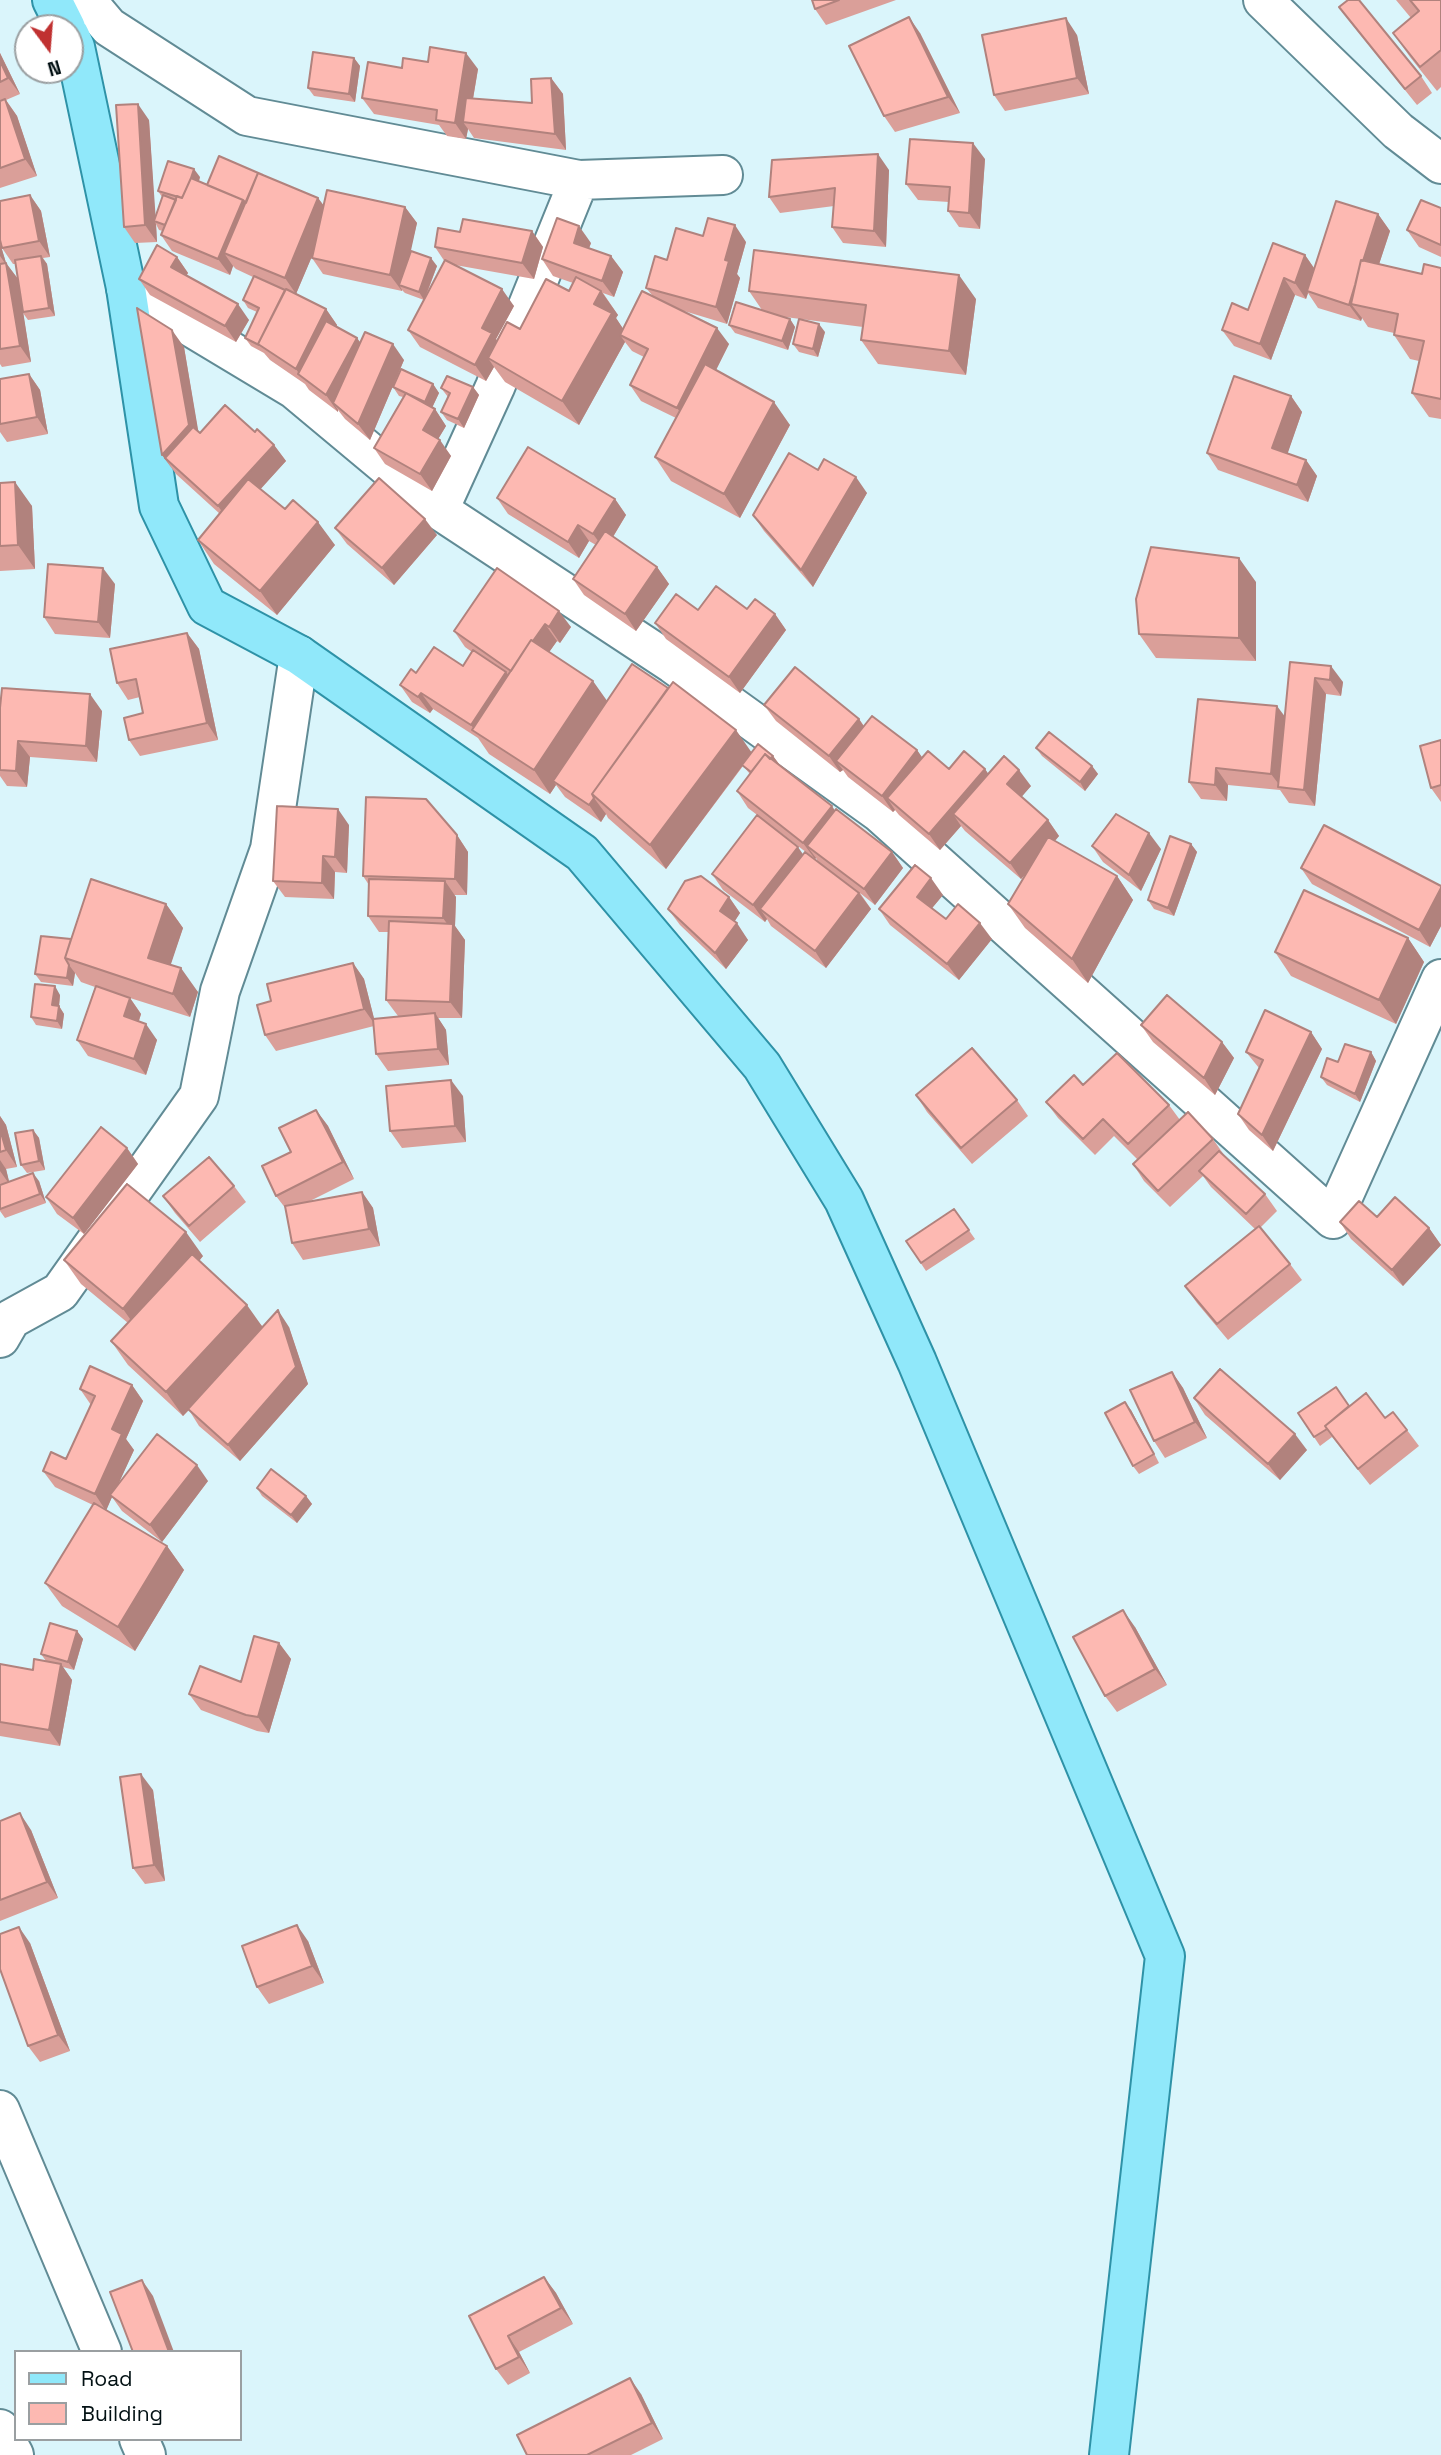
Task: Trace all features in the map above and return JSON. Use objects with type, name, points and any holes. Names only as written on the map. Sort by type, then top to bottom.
[{"type":"main road","points":[[83,84],[126,288],[159,506],[207,606],[299,655],[582,853],[762,1066],[844,1200],[917,1362],[1165,1956],[1109,2455]]},
{"type":"street","points":[[86,0],[109,27],[247,116],[579,180],[723,175]]},
{"type":"street","points":[[1263,0],[1398,131],[1441,164]]},
{"type":"street","points":[[439,510],[495,387],[579,180]]},
{"type":"street","points":[[126,288],[294,389],[439,510],[673,664],[880,813],[1332,1219],[1441,979]]},
{"type":"street","points":[[0,1338],[11,1319],[60,1292],[199,1096],[220,990],[270,849],[299,655]]},
{"type":"street","points":[[0,2110],[101,2350]]},
{"type":"street","points":[[0,2429],[14,2455]]},
{"type":"building","points":[[812,0],[839,0],[815,9]]},
{"type":"building","points":[[1348,0],[1359,0],[1421,76],[1405,89],[1339,7]]},
{"type":"building","points":[[1410,0],[1441,0],[1441,50],[1420,67],[1393,33],[1419,11]]},
{"type":"building","points":[[909,17],[948,97],[884,116],[849,46]]},
{"type":"building","points":[[1066,18],[1077,78],[994,95],[982,35]]},
{"type":"building","points":[[430,47],[466,53],[455,123],[436,120],[437,110],[362,98],[368,62],[402,68],[403,58],[428,62]]},
{"type":"building","points":[[313,52],[354,58],[349,94],[308,88]]},
{"type":"building","points":[[0,61],[8,78],[0,82]]},
{"type":"building","points":[[551,78],[555,134],[463,122],[466,98],[532,103],[531,79]]},
{"type":"building","points":[[5,99],[25,159],[0,168],[0,101]]},
{"type":"building","points":[[138,104],[145,225],[124,227],[116,105]]},
{"type":"building","points":[[910,139],[973,143],[969,213],[948,211],[950,187],[906,184]]},
{"type":"building","points":[[878,154],[874,231],[832,227],[835,188],[769,197],[772,160]]},
{"type":"building","points":[[219,156],[263,175],[258,173],[246,203],[207,185]]},
{"type":"building","points":[[168,161],[194,169],[182,198],[158,191]]},
{"type":"building","points":[[258,173],[318,198],[285,278],[224,253]]},
{"type":"building","points":[[191,178],[243,200],[218,259],[161,235],[177,196],[182,198]]},
{"type":"building","points":[[327,190],[405,207],[390,275],[312,258]]},
{"type":"building","points":[[30,195],[39,241],[2,248],[0,201]]},
{"type":"building","points":[[163,195],[176,200],[165,225],[154,221]]},
{"type":"building","points":[[1421,200],[1441,208],[1441,245],[1407,230]]},
{"type":"building","points":[[1336,201],[1378,214],[1363,261],[1361,260],[1349,305],[1307,291]]},
{"type":"building","points":[[557,218],[579,226],[574,243],[611,256],[602,281],[542,259]]},
{"type":"building","points":[[708,218],[735,225],[725,260],[729,261],[716,307],[646,288],[655,256],[667,260],[676,228],[703,236]]},
{"type":"building","points":[[463,219],[532,231],[522,263],[435,247],[438,228],[460,232]]},
{"type":"building","points":[[1273,243],[1305,255],[1295,283],[1284,278],[1260,344],[1222,330],[1232,303],[1248,310]]},
{"type":"building","points":[[157,245],[177,257],[171,267],[238,304],[225,326],[139,279]]},
{"type":"building","points":[[754,250],[959,275],[949,351],[861,340],[866,305],[749,291]]},
{"type":"building","points":[[411,251],[431,258],[419,292],[399,285]]},
{"type":"building","points":[[41,256],[49,308],[23,312],[15,260]]},
{"type":"building","points":[[445,260],[502,289],[482,328],[492,333],[475,365],[408,330]]},
{"type":"building","points":[[1361,260],[1422,274],[1424,264],[1441,268],[1441,399],[1412,393],[1424,341],[1394,335],[1398,314],[1351,304]]},
{"type":"building","points":[[6,263],[20,346],[0,349],[0,264]]},
{"type":"building","points":[[254,276],[285,290],[259,345],[245,338],[259,308],[243,300]]},
{"type":"building","points":[[576,277],[601,291],[594,304],[612,313],[562,401],[488,358],[507,322],[520,329],[546,279],[569,291]]},
{"type":"building","points":[[286,289],[326,309],[296,369],[258,344]]},
{"type":"building","points":[[642,291],[717,328],[677,408],[630,385],[648,349],[620,335]]},
{"type":"building","points":[[736,302],[790,319],[782,341],[729,325]]},
{"type":"building","points":[[137,308],[172,330],[189,425],[162,455]]},
{"type":"building","points":[[799,319],[819,324],[813,349],[793,344]]},
{"type":"building","points":[[326,321],[357,338],[326,395],[298,374]]},
{"type":"building","points":[[365,332],[393,344],[358,424],[333,403]]},
{"type":"building","points":[[705,364],[774,402],[724,494],[655,457]]},
{"type":"building","points":[[401,369],[433,384],[425,402],[393,387]]},
{"type":"building","points":[[29,374],[37,417],[0,424],[0,379]]},
{"type":"building","points":[[447,376],[473,387],[458,419],[441,412],[450,393],[441,388]]},
{"type":"building","points":[[1234,376],[1291,396],[1272,448],[1306,460],[1297,485],[1207,453]]},
{"type":"building","points":[[406,393],[435,409],[423,430],[440,440],[420,474],[374,448]]},
{"type":"building","points":[[225,405],[274,445],[218,506],[165,458],[193,427],[200,433]]},
{"type":"building","points":[[528,447],[615,499],[593,534],[578,525],[568,542],[497,498]]},
{"type":"building","points":[[789,453],[818,470],[824,459],[856,477],[801,570],[753,515]]},
{"type":"building","points":[[379,478],[425,519],[382,568],[335,528]]},
{"type":"building","points":[[248,479],[285,509],[293,500],[318,522],[260,591],[198,540]]},
{"type":"building","points":[[15,482],[18,545],[0,546],[0,483]]},
{"type":"building","points":[[605,531],[657,567],[625,614],[573,579]]},
{"type":"building","points":[[1151,547],[1239,558],[1239,638],[1139,634],[1136,599]]},
{"type":"building","points":[[48,564],[103,568],[98,622],[44,617]]},
{"type":"building","points":[[497,568],[559,611],[549,627],[545,624],[533,641],[531,640],[511,671],[454,631]]},
{"type":"building","points":[[716,586],[747,609],[755,599],[775,614],[729,677],[655,623],[676,594],[698,610]]},
{"type":"building","points":[[187,633],[207,723],[129,740],[124,718],[143,713],[136,679],[117,683],[110,649]]},
{"type":"building","points":[[531,640],[593,681],[534,770],[472,730]]},
{"type":"building","points":[[434,647],[463,666],[473,650],[506,672],[471,725],[421,693],[418,697],[400,685],[411,669],[416,673]]},
{"type":"building","points":[[1290,662],[1331,666],[1330,680],[1315,678],[1304,790],[1278,787]]},
{"type":"building","points":[[632,664],[668,688],[592,794],[594,798],[589,805],[553,781]]},
{"type":"building","points":[[795,667],[859,719],[829,756],[764,705]]},
{"type":"building","points":[[673,682],[736,730],[650,845],[592,794]]},
{"type":"building","points":[[2,688],[90,694],[86,746],[18,741],[16,771],[0,770]]},
{"type":"building","points":[[1198,699],[1277,706],[1271,774],[1216,768],[1215,785],[1189,782]]},
{"type":"building","points":[[872,716],[917,750],[882,796],[836,761]]},
{"type":"building","points":[[1049,732],[1092,766],[1080,782],[1036,748]]},
{"type":"building","points":[[1441,740],[1441,785],[1431,788],[1420,746]]},
{"type":"building","points":[[758,744],[773,756],[770,759],[765,754],[751,772],[742,765]]},
{"type":"building","points":[[928,751],[949,769],[964,751],[985,769],[929,834],[887,798]]},
{"type":"building","points":[[765,754],[832,806],[803,843],[737,791]]},
{"type":"building","points":[[1004,756],[1019,770],[1007,784],[1048,820],[1010,863],[953,814]]},
{"type":"building","points":[[366,797],[426,799],[457,835],[455,879],[363,876]]},
{"type":"building","points":[[277,806],[338,809],[335,857],[323,856],[322,883],[273,881]]},
{"type":"building","points":[[836,809],[892,852],[864,889],[807,846]]},
{"type":"building","points":[[1116,814],[1149,833],[1129,875],[1092,846]]},
{"type":"building","points":[[757,815],[798,847],[753,905],[712,874]]},
{"type":"building","points":[[1324,825],[1441,886],[1419,930],[1301,868]]},
{"type":"building","points":[[1170,836],[1191,844],[1168,908],[1148,900]]},
{"type":"building","points":[[1048,837],[1117,876],[1072,959],[1008,904]]},
{"type":"building","points":[[805,852],[859,893],[815,951],[760,909]]},
{"type":"building","points":[[915,865],[931,878],[917,897],[946,919],[958,904],[980,923],[947,964],[879,909]]},
{"type":"building","points":[[701,876],[729,897],[720,911],[737,923],[715,953],[668,909],[685,881]]},
{"type":"building","points":[[91,879],[166,904],[148,958],[181,968],[173,994],[65,958]]},
{"type":"building","points":[[369,879],[445,881],[443,918],[368,916]]},
{"type":"building","points":[[1304,890],[1408,938],[1379,1000],[1275,952]]},
{"type":"building","points":[[389,921],[453,924],[450,1002],[386,1000]]},
{"type":"building","points":[[41,936],[71,939],[65,958],[69,965],[67,978],[35,974]]},
{"type":"building","points":[[353,963],[364,1009],[265,1035],[257,1005],[271,1001],[267,984]]},
{"type":"building","points":[[35,984],[55,986],[52,1005],[59,1006],[57,1021],[31,1017]]},
{"type":"building","points":[[96,986],[130,998],[124,1016],[146,1024],[134,1059],[77,1040]]},
{"type":"building","points":[[1167,995],[1222,1042],[1204,1078],[1141,1025]]},
{"type":"building","points":[[1265,1010],[1311,1032],[1262,1135],[1238,1114],[1263,1060],[1246,1052]]},
{"type":"building","points":[[435,1013],[438,1049],[376,1054],[373,1019]]},
{"type":"building","points":[[1345,1044],[1371,1052],[1355,1094],[1321,1077],[1327,1058],[1338,1062]]},
{"type":"building","points":[[972,1048],[1017,1100],[961,1148],[916,1095]]},
{"type":"building","points":[[1117,1053],[1169,1105],[1128,1144],[1103,1119],[1083,1139],[1046,1102],[1074,1075],[1083,1085]]},
{"type":"building","points":[[451,1080],[455,1126],[390,1131],[386,1086]]},
{"type":"building","points":[[316,1110],[343,1162],[276,1196],[262,1166],[291,1152],[279,1128]]},
{"type":"building","points":[[1188,1112],[1213,1139],[1158,1191],[1133,1164]]},
{"type":"building","points":[[101,1127],[127,1148],[73,1218],[46,1197]]},
{"type":"building","points":[[0,1129],[6,1150],[0,1152]]},
{"type":"building","points":[[33,1130],[39,1161],[21,1165],[15,1133]]},
{"type":"building","points":[[1219,1151],[1265,1194],[1246,1214],[1199,1171]]},
{"type":"building","points":[[209,1157],[234,1186],[189,1226],[163,1196]]},
{"type":"building","points":[[33,1173],[40,1194],[0,1209],[0,1185]]},
{"type":"building","points":[[127,1184],[186,1232],[123,1309],[64,1260]]},
{"type":"building","points":[[362,1192],[369,1229],[292,1243],[285,1206]]},
{"type":"building","points":[[1395,1197],[1429,1228],[1392,1270],[1340,1222],[1359,1201],[1377,1217]]},
{"type":"building","points":[[954,1209],[969,1230],[921,1263],[906,1241]]},
{"type":"building","points":[[1259,1226],[1290,1264],[1217,1324],[1185,1286]]},
{"type":"building","points":[[192,1254],[247,1305],[166,1392],[111,1341]]},
{"type":"building","points":[[278,1310],[296,1367],[228,1445],[188,1409]]},
{"type":"building","points":[[90,1366],[132,1385],[112,1429],[122,1434],[95,1494],[43,1471],[51,1452],[66,1459],[95,1396],[80,1389]]},
{"type":"building","points":[[1220,1369],[1295,1434],[1268,1464],[1194,1398]]},
{"type":"building","points":[[1172,1372],[1195,1422],[1154,1441],[1130,1390]]},
{"type":"building","points":[[1336,1387],[1349,1406],[1325,1426],[1327,1429],[1314,1437],[1298,1413]]},
{"type":"building","points":[[1366,1393],[1385,1418],[1393,1412],[1407,1430],[1358,1469],[1325,1426]]},
{"type":"building","points":[[1125,1402],[1154,1454],[1133,1466],[1105,1413]]},
{"type":"building","points":[[157,1434],[197,1465],[150,1525],[110,1495]]},
{"type":"building","points":[[271,1469],[306,1496],[291,1515],[257,1488]]},
{"type":"building","points":[[94,1503],[167,1546],[118,1627],[45,1583]]},
{"type":"building","points":[[1123,1610],[1155,1669],[1105,1696],[1073,1637]]},
{"type":"building","points":[[50,1623],[77,1631],[68,1662],[41,1654]]},
{"type":"building","points":[[254,1636],[279,1643],[258,1717],[189,1694],[200,1666],[241,1682]]},
{"type":"building","points":[[34,1659],[61,1664],[49,1730],[0,1722],[0,1664],[33,1670]]},
{"type":"building","points":[[141,1774],[154,1865],[133,1868],[120,1777]]},
{"type":"building","points":[[20,1813],[47,1882],[0,1900],[0,1821]]},
{"type":"building","points":[[297,1925],[312,1966],[257,1987],[242,1946]]},
{"type":"building","points":[[19,1927],[58,2035],[28,2046],[0,1969],[0,1934]]},
{"type":"building","points":[[544,2277],[561,2308],[508,2336],[519,2357],[496,2369],[469,2316]]},
{"type":"building","points":[[142,2280],[168,2350],[132,2350],[110,2292]]},
{"type":"building","points":[[630,2378],[652,2423],[587,2455],[527,2455],[517,2435]]}]
